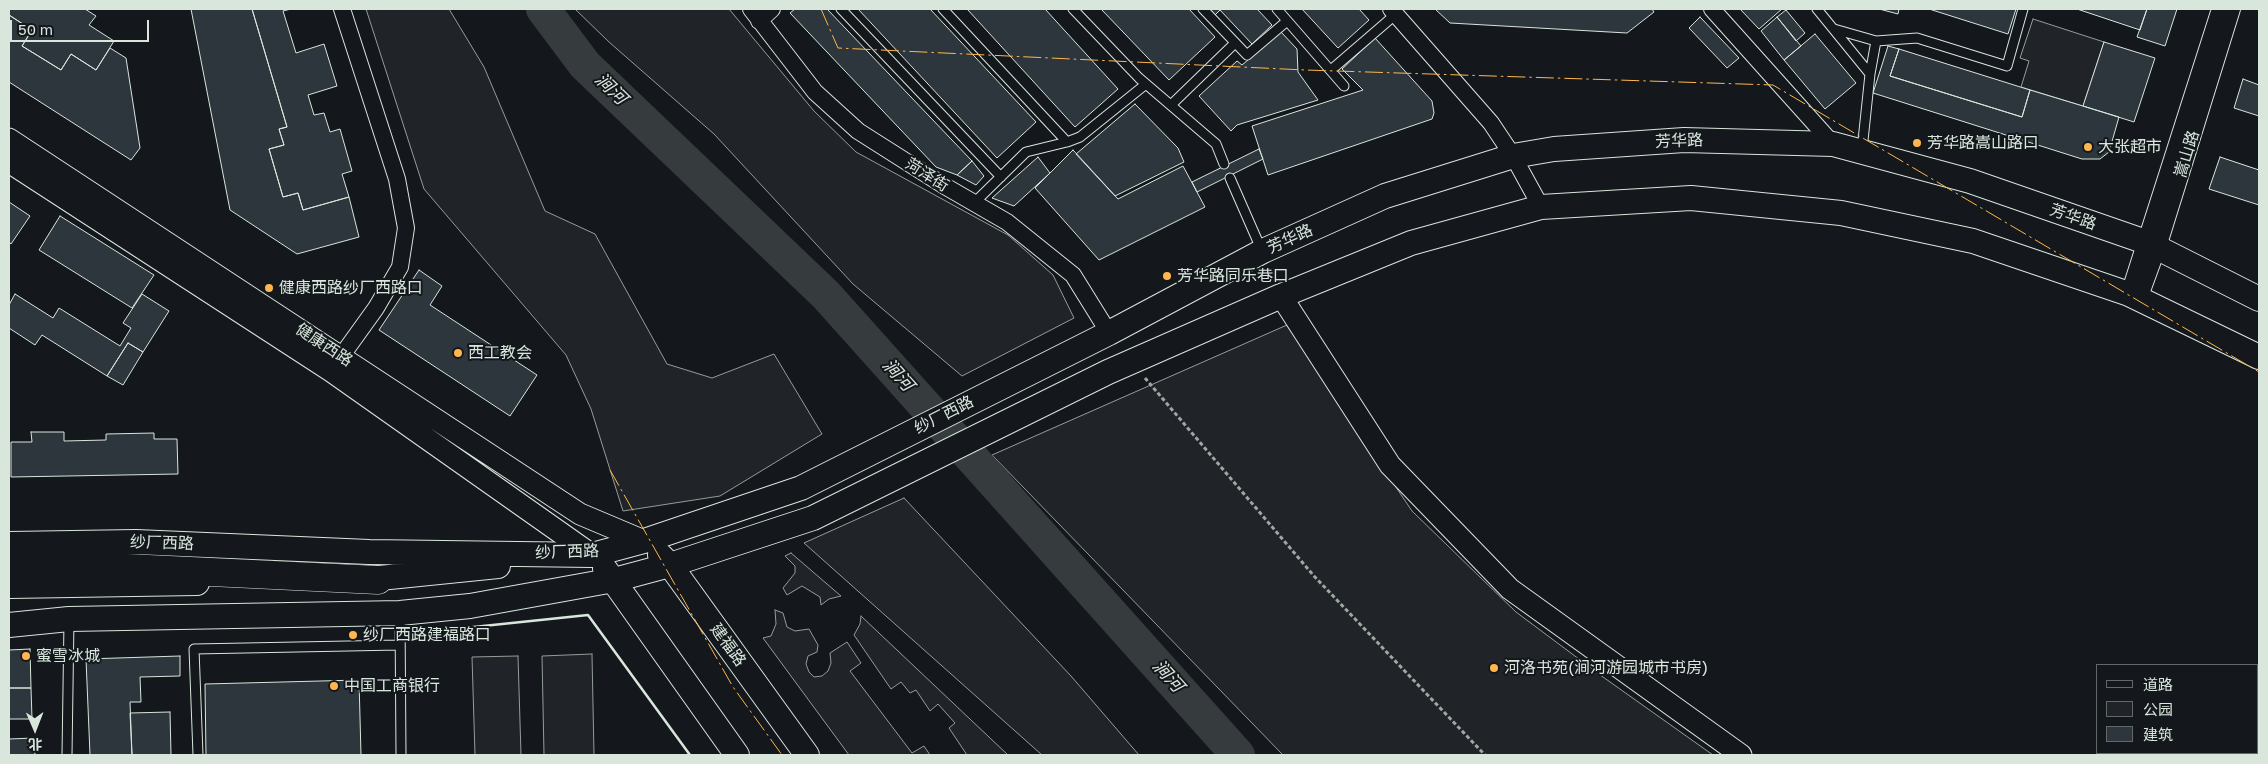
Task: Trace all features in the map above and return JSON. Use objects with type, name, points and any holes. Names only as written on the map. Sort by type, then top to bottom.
[{"type":"highway","points":[[9,565],[64,565],[378,580]]},
{"type":"main road","name":"芳华路","points":[[1101,337],[1263,251],[1385,196],[1513,156],[1554,149],[1684,140],[1833,144],[1862,151],[1970,181],[2152,245],[2259,299]]},
{"type":"main road","points":[[1132,362],[1282,296],[1410,243],[1541,207],[1691,198],[1841,212],[1973,241],[2134,297],[2259,356]]},
{"type":"main road","name":"纱厂西路","points":[[9,544],[136,542],[369,552],[592,554],[644,541],[800,488],[1101,337]]},
{"type":"main road","name":"纱厂西路","points":[[9,625],[69,619],[400,613],[470,606],[614,580],[670,565],[812,518],[1108,372],[1132,362]]},
{"type":"main road","name":"建福路","points":[[644,541],[670,565],[807,755]]},
{"type":"main road","points":[[9,586],[378,580],[592,554],[614,580],[737,755]]},
{"type":"main road","points":[[9,619],[69,619]]},
{"type":"street","points":[[337,364],[376,308],[400,267],[406,228],[397,179],[342,9]]},
{"type":"street","points":[[755,15],[772,9]]},
{"type":"street","points":[[1712,9],[1833,144]]},
{"type":"street","name":"嵩山路","points":[[2152,245],[2220,9]]},
{"type":"street","name":"嵩山路","points":[[2134,297],[2232,9]]},
{"type":"street","points":[[1393,12],[1491,123],[1513,156],[1541,207]]},
{"type":"street","name":"菏泽街","points":[[755,15],[815,92],[858,131],[1007,222],[1073,275],[1101,337]]},
{"type":"street","name":"健康西路","points":[[9,139],[337,364],[592,554]]},
{"type":"street","name":"健康西路","points":[[9,162],[580,514],[644,541]]},
{"type":"street","points":[[1282,296],[1390,465],[1510,589],[1742,755]]},
{"type":"lane","points":[[841,9],[1001,177]]},
{"type":"lane","points":[[943,9],[1067,142]]},
{"type":"lane","points":[[1073,9],[1146,84],[1216,144],[1224,164]]},
{"type":"lane","points":[[1203,9],[1247,55],[1287,21]]},
{"type":"lane","points":[[1277,9],[1344,86]]},
{"type":"lane","points":[[1817,9],[1870,74]]},
{"type":"lane","points":[[1834,29],[1876,41],[1917,38],[2007,66],[2023,9]]},
{"type":"lane","points":[[1331,70],[1393,12]]},
{"type":"lane","points":[[1862,151],[1870,74],[1876,41]]},
{"type":"lane","points":[[1171,105],[1235,43]]},
{"type":"lane","points":[[974,203],[1026,152],[1080,137],[1146,84]]},
{"type":"lane","points":[[1230,178],[1263,251]]},
{"type":"lane","points":[[400,613],[401,755]]},
{"type":"lane","points":[[66,755],[69,619]]},
{"type":"lane","points":[[198,755],[194,649],[399,645]]},
{"type":"path","points":[[1132,362],[1314,576],[1485,755]]},
{"type":"green space","points":[[366,9],[449,9],[484,67],[545,211],[595,234],[667,364],[712,378],[774,354],[822,434],[720,496],[623,511],[591,409],[566,355],[424,189]]},
{"type":"green space","points":[[575,9],[729,9],[814,111],[856,152],[1008,235],[1053,275],[1074,318],[962,376],[853,284],[714,134],[609,42]]},
{"type":"green space","points":[[2033,19],[2104,42],[2083,106],[2021,87],[2029,61],[2020,58]]},
{"type":"green space","points":[[1287,325],[1412,511],[1516,612],[1713,755],[1283,755],[992,455]]},
{"type":"green space","points":[[904,498],[1071,676],[1139,755],[1042,755],[804,543]]},
{"type":"green space","points":[[791,553],[841,596],[829,599],[821,605],[820,597],[802,586],[787,595],[783,588],[795,573],[795,566],[785,556]]},
{"type":"green space","points":[[775,610],[783,613],[787,627],[795,631],[809,629],[818,645],[817,652],[808,656],[806,664],[809,672],[814,677],[822,676],[828,671],[831,663],[830,653],[847,642],[861,663],[850,671],[912,753],[924,746],[930,755],[849,755],[763,638],[771,636],[776,624]]},
{"type":"green space","points":[[861,616],[1008,755],[967,755],[949,728],[955,723],[938,704],[930,711],[916,690],[910,693],[901,682],[891,689],[854,635],[860,624]]},
{"type":"green space","points":[[592,654],[594,755],[544,755],[542,656]]},
{"type":"green space","points":[[518,656],[521,755],[475,755],[472,657]]},
{"type":"building","points":[[9,9],[85,9],[96,16],[89,25],[114,41],[96,70],[71,54],[61,70],[22,46],[32,30],[9,15]]},
{"type":"building","points":[[191,9],[252,9],[287,127],[279,129],[284,145],[269,149],[283,197],[298,193],[303,210],[349,197],[359,237],[297,254],[230,210]]},
{"type":"building","points":[[252,9],[291,9],[283,11],[296,53],[324,44],[337,86],[308,95],[314,115],[324,113],[330,132],[340,129],[352,171],[342,174],[349,197],[303,210],[298,193],[283,197],[269,149],[284,145],[279,129],[287,127]]},
{"type":"building","points":[[795,9],[827,9],[972,161],[957,175],[936,167],[790,13]]},
{"type":"building","points":[[858,9],[930,9],[1036,122],[997,158]]},
{"type":"building","points":[[967,9],[1045,9],[1118,89],[1075,127]]},
{"type":"building","points":[[1101,9],[1189,9],[1215,37],[1169,80]]},
{"type":"building","points":[[1209,9],[1257,9],[1272,25],[1252,44],[1220,10],[1215,15]]},
{"type":"building","points":[[1302,9],[1359,9],[1369,20],[1338,48]]},
{"type":"building","points":[[1435,9],[1652,9],[1654,12],[1627,33],[1450,23]]},
{"type":"building","points":[[1740,9],[1782,9],[1759,29]]},
{"type":"building","points":[[1879,9],[1899,9],[1898,14]]},
{"type":"building","points":[[1929,9],[2016,9],[2008,34]]},
{"type":"building","points":[[2077,9],[2147,9],[2140,30]]},
{"type":"building","points":[[2147,9],[2177,9],[2165,46],[2137,37]]},
{"type":"building","points":[[1786,10],[1805,33],[1796,41],[1777,17]]},
{"type":"building","points":[[9,15],[32,30],[22,46],[61,70],[71,54],[96,70],[110,48],[126,58],[140,148],[131,160],[9,82]]},
{"type":"building","points":[[1700,17],[1739,58],[1727,68],[1689,28]]},
{"type":"building","points":[[1777,17],[1801,46],[1784,60],[1761,31]]},
{"type":"building","points":[[1281,32],[1297,49],[1298,72],[1318,100],[1237,125],[1231,131],[1199,96],[1237,61],[1242,65]]},
{"type":"building","points":[[1815,34],[1856,83],[1825,109],[1784,60]]},
{"type":"building","points":[[1375,38],[1432,101],[1434,113],[1432,119],[1268,175],[1252,126],[1363,90],[1342,69]]},
{"type":"building","points":[[2104,42],[2155,58],[2134,122],[2083,106]]},
{"type":"building","points":[[1888,46],[1899,49],[1890,76],[2022,117],[2030,90],[2119,117],[2109,152],[2100,159],[2082,159],[1873,93]]},
{"type":"building","points":[[1899,49],[2030,90],[2022,117],[1890,76]]},
{"type":"building","points":[[2243,79],[2259,85],[2259,116],[2234,108]]},
{"type":"building","points":[[1135,104],[1178,148],[1184,162],[1115,196],[1076,154]]},
{"type":"building","points":[[1259,149],[1263,159],[1197,192],[1192,182]]},
{"type":"building","points":[[1073,150],[1118,199],[1183,166],[1205,207],[1099,260],[1035,188]]},
{"type":"building","points":[[1038,157],[1050,173],[1014,206],[992,198]]},
{"type":"building","points":[[2220,157],[2259,170],[2259,205],[2209,189]]},
{"type":"building","points":[[972,161],[984,176],[976,185],[957,175]]},
{"type":"building","points":[[9,202],[30,216],[11,244],[9,242]]},
{"type":"building","points":[[60,216],[154,275],[132,308],[39,250]]},
{"type":"building","name":"西工教会","points":[[419,270],[442,286],[430,305],[537,375],[510,416],[379,330]]},
{"type":"building","points":[[15,294],[53,318],[59,308],[120,346],[131,328],[123,323],[142,294],[169,311],[143,352],[128,343],[107,376],[42,335],[35,345],[9,328],[9,305]]},
{"type":"building","points":[[128,343],[143,352],[123,385],[107,376]]},
{"type":"building","points":[[31,432],[64,432],[64,441],[106,440],[106,434],[154,433],[154,439],[177,439],[178,474],[11,477],[11,442],[32,442]]},
{"type":"building","points":[[30,649],[31,688],[9,688],[9,650]]},
{"type":"building","points":[[180,656],[180,676],[140,677],[141,702],[130,702],[132,755],[90,755],[86,659]]},
{"type":"building","points":[[359,680],[361,755],[206,755],[205,684]]},
{"type":"building","points":[[9,688],[31,688],[32,719],[9,719]]},
{"type":"building","points":[[170,712],[171,755],[132,755],[130,713]]},
{"type":"building","points":[[34,738],[35,755],[9,755],[9,739]]},
{"type":"waterway","name":"涧河","points":[[543,9],[585,65],[826,295],[1238,755]]},
{"type":"wall","points":[[445,630],[588,615],[690,755]]},
{"type":"power","points":[[821,9],[838,48],[1305,70],[1773,85],[2259,372]]},
{"type":"power","points":[[610,470],[733,687],[782,755]]},
{"type":"place","name":"芳华路嵩山路口","points":[[1917,143]]},
{"type":"place","name":"大张超市","points":[[2088,147]]},
{"type":"place","name":"芳华路同乐巷口","points":[[1167,276]]},
{"type":"place","name":"健康西路纱厂西路口","points":[[269,288]]},
{"type":"place","name":"西工教会","points":[[458,353]]},
{"type":"place","name":"纱厂西路建福路口","points":[[353,635]]},
{"type":"place","name":"蜜雪冰城","points":[[26,656]]},
{"type":"place","name":"河洛书苑(涧河游园城市书房)","points":[[1494,668]]},
{"type":"place","name":"中国工商银行","points":[[334,686]]}]
